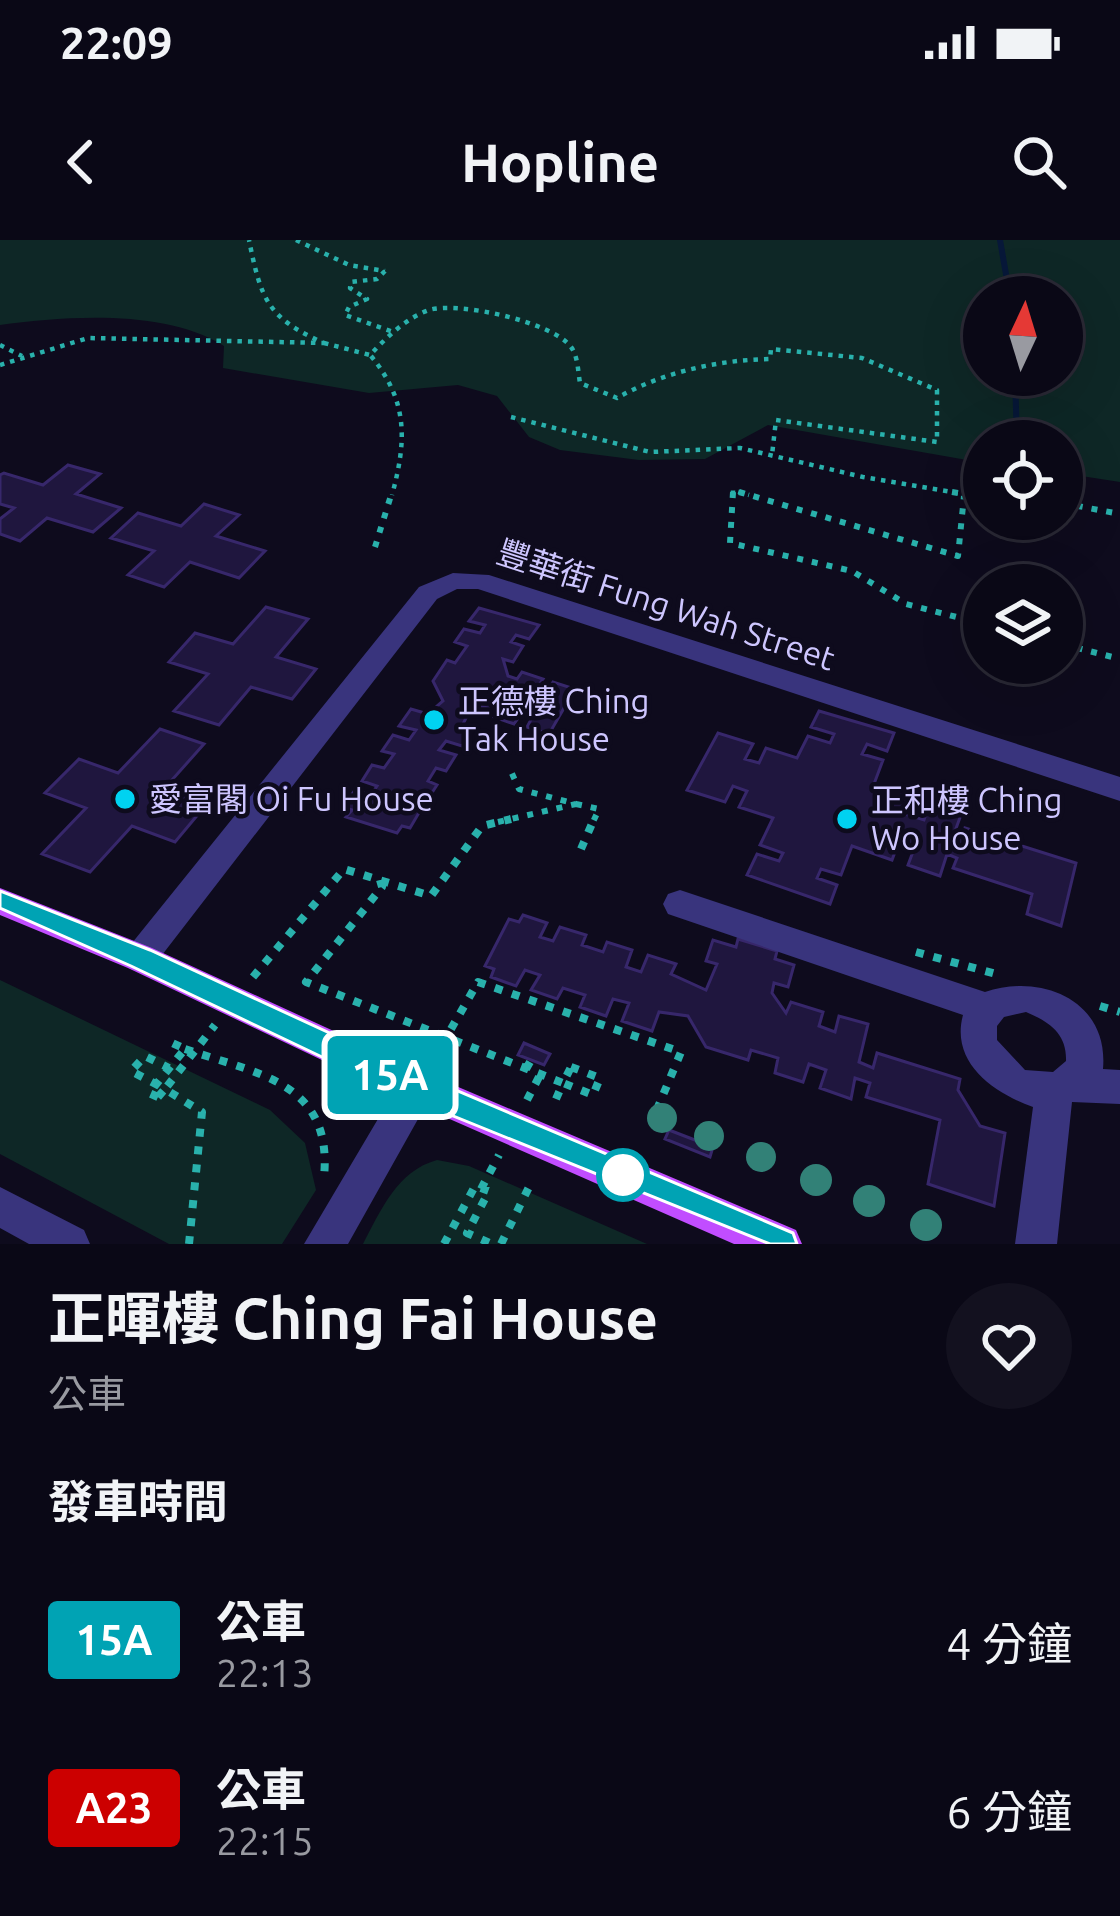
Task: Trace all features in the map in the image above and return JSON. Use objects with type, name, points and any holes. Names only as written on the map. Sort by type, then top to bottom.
[{"type":"main road","points":[[0,901],[140,958],[417,1087],[781,1244]]},
{"type":"street","name":"豐華街 Fung Wah Street","points":[[140,958],[428,593],[453,581],[480,581],[1120,789]]},
{"type":"street","points":[[680,904],[987,1008]]},
{"type":"street","points":[[1036,1244],[1063,1086],[1084,1069],[1087,1054],[1075,1024],[1061,1011],[1026,997],[1008,998],[987,1008],[977,1025],[977,1039],[992,1067],[1022,1087],[1063,1086],[1120,1087]]},
{"type":"street","points":[[326,1244],[417,1087]]},
{"type":"street","points":[[0,1206],[69,1244]]},
{"type":"path","points":[[249,240],[266,311],[289,328],[370,355],[392,377],[408,432],[375,547]]},
{"type":"path","points":[[296,240],[350,265],[385,271],[377,279],[351,281],[350,288],[367,299],[349,307],[345,315],[393,332]]},
{"type":"path","points":[[370,355],[393,332],[433,308],[461,307],[558,335],[573,349],[580,383],[617,398],[645,382],[702,370],[717,360],[770,359],[771,349],[862,358],[937,390],[937,442],[776,421],[772,455]]},
{"type":"path","points":[[0,365],[88,338],[325,343]]},
{"type":"path","points":[[0,345],[22,356]]},
{"type":"path","points":[[511,418],[650,452],[712,446],[963,496]]},
{"type":"path","points":[[963,506],[958,556],[733,490],[730,543],[852,571],[906,604],[963,619]]},
{"type":"path","points":[[1083,507],[1120,514]]},
{"type":"path","points":[[1083,649],[1120,659]]},
{"type":"path","points":[[509,767],[519,788],[599,809],[581,849]]},
{"type":"path","points":[[251,980],[344,869],[431,896],[482,826],[576,804]]},
{"type":"path","points":[[380,880],[382,887],[306,982],[531,1061],[593,1095],[600,1078],[571,1067],[556,1099]]},
{"type":"path","points":[[451,1029],[478,982],[681,1052],[658,1107]]},
{"type":"path","points":[[162,1093],[223,1016]]},
{"type":"path","points":[[166,1040],[300,1092],[324,1120],[330,1151],[315,1196]]},
{"type":"path","points":[[162,1093],[149,1093],[184,1049]]},
{"type":"path","points":[[169,1068],[145,1057],[131,1071],[202,1112],[189,1244]]},
{"type":"path","points":[[493,1244],[531,1184]]},
{"type":"path","points":[[444,1244],[475,1186],[489,1191],[467,1233],[493,1244]]},
{"type":"path","points":[[462,1244],[466,1236],[493,1244]]},
{"type":"green space","points":[[0,240],[1120,240],[1120,482],[1083,476],[1083,420],[963,420],[963,459],[768,425],[705,459],[639,460],[560,450],[529,437],[497,396],[458,385],[369,393],[223,368],[224,346],[174,326],[115,318],[0,325]]},
{"type":"green space","points":[[0,980],[270,1110],[305,1143],[316,1190],[282,1244],[169,1244],[0,1154]]},
{"type":"green space","points":[[437,1160],[469,1166],[647,1244],[363,1244],[401,1182]]},
{"type":"building","points":[[68,465],[100,474],[76,494],[121,508],[93,532],[47,518],[20,541],[0,534],[0,519],[14,508],[0,504],[0,475],[43,485]]},
{"type":"building","points":[[204,504],[239,515],[216,536],[265,551],[239,578],[190,562],[164,587],[128,575],[154,551],[111,538],[138,513],[181,526]]},
{"type":"building","points":[[266,607],[308,619],[276,657],[316,669],[292,699],[251,687],[219,725],[174,711],[208,674],[169,662],[195,633],[233,644]]},
{"type":"building","name":"正德樓 Ching Tak House","points":[[479,608],[539,625],[529,639],[516,635],[511,642],[523,646],[513,662],[503,659],[508,676],[517,679],[522,672],[543,679],[536,689],[547,692],[553,682],[575,689],[549,734],[527,727],[534,714],[523,711],[514,724],[494,717],[498,711],[473,704],[462,726],[473,729],[462,746],[446,741],[439,750],[456,755],[446,771],[436,768],[428,781],[437,785],[426,802],[411,797],[405,807],[420,811],[410,828],[402,826],[397,833],[346,817],[352,810],[343,807],[355,790],[371,795],[377,786],[362,781],[372,765],[384,768],[394,754],[382,751],[393,735],[409,740],[416,730],[399,726],[411,709],[428,714],[443,701],[433,681],[447,660],[455,663],[467,646],[455,642],[464,629],[480,633],[485,625],[469,621]]},
{"type":"building","name":"正和樓 Ching Wo House","points":[[819,711],[894,733],[887,751],[867,744],[862,754],[883,760],[874,784],[915,797],[908,815],[924,820],[930,802],[962,812],[954,834],[963,836],[965,828],[1076,863],[1061,926],[1027,914],[1032,894],[953,868],[957,858],[947,854],[940,876],[908,865],[914,849],[898,844],[892,860],[852,846],[841,875],[821,869],[817,878],[837,885],[830,904],[747,875],[757,854],[779,861],[783,853],[760,845],[773,818],[739,807],[747,791],[733,786],[725,802],[687,790],[718,733],[753,744],[745,759],[759,763],[766,748],[797,758],[808,736],[830,743],[834,734],[811,727]]},
{"type":"building","name":"愛富閣 Oi Fu House","points":[[160,729],[204,744],[163,790],[206,805],[175,842],[132,826],[90,872],[42,854],[86,808],[45,793],[79,759],[118,773]]},
{"type":"building","points":[[523,915],[547,923],[540,937],[553,941],[560,927],[586,935],[582,945],[603,952],[607,942],[632,950],[626,967],[641,972],[648,955],[676,964],[671,974],[706,990],[717,964],[706,961],[713,940],[736,947],[738,939],[777,951],[775,959],[794,965],[788,987],[774,983],[772,993],[786,1013],[791,1002],[823,1012],[819,1026],[835,1032],[839,1016],[868,1024],[859,1062],[873,1068],[877,1053],[960,1079],[958,1090],[980,1126],[1005,1133],[994,1206],[928,1184],[940,1120],[866,1097],[870,1083],[855,1078],[851,1099],[820,1088],[826,1070],[809,1064],[803,1082],[775,1073],[778,1058],[751,1050],[748,1060],[706,1047],[688,1016],[659,1012],[652,1031],[622,1021],[629,1003],[613,999],[606,1016],[580,1007],[585,995],[563,988],[557,999],[531,990],[540,975],[525,970],[516,986],[491,977],[494,969],[485,966],[509,919],[519,922]]},
{"type":"building","points":[[524,1043],[550,1054],[544,1065],[518,1055]]},
{"type":"building","points":[[669,1130],[713,1147],[710,1157],[665,1139]]},
{"type":"waterway","points":[[1000,240],[1006,276]]},
{"type":"waterway","points":[[1016,396],[1016,420]]},
{"type":"bus line","name":"15A","points":[[0,901],[140,958],[417,1087],[781,1244]]},
{"type":"place","name":"正德樓 Ching Tak House","points":[[434,720]]},
{"type":"place","name":"愛富閣 Oi Fu House","points":[[125,799]]},
{"type":"place","name":"正和樓 Ching Wo House","points":[[847,819]]}]
